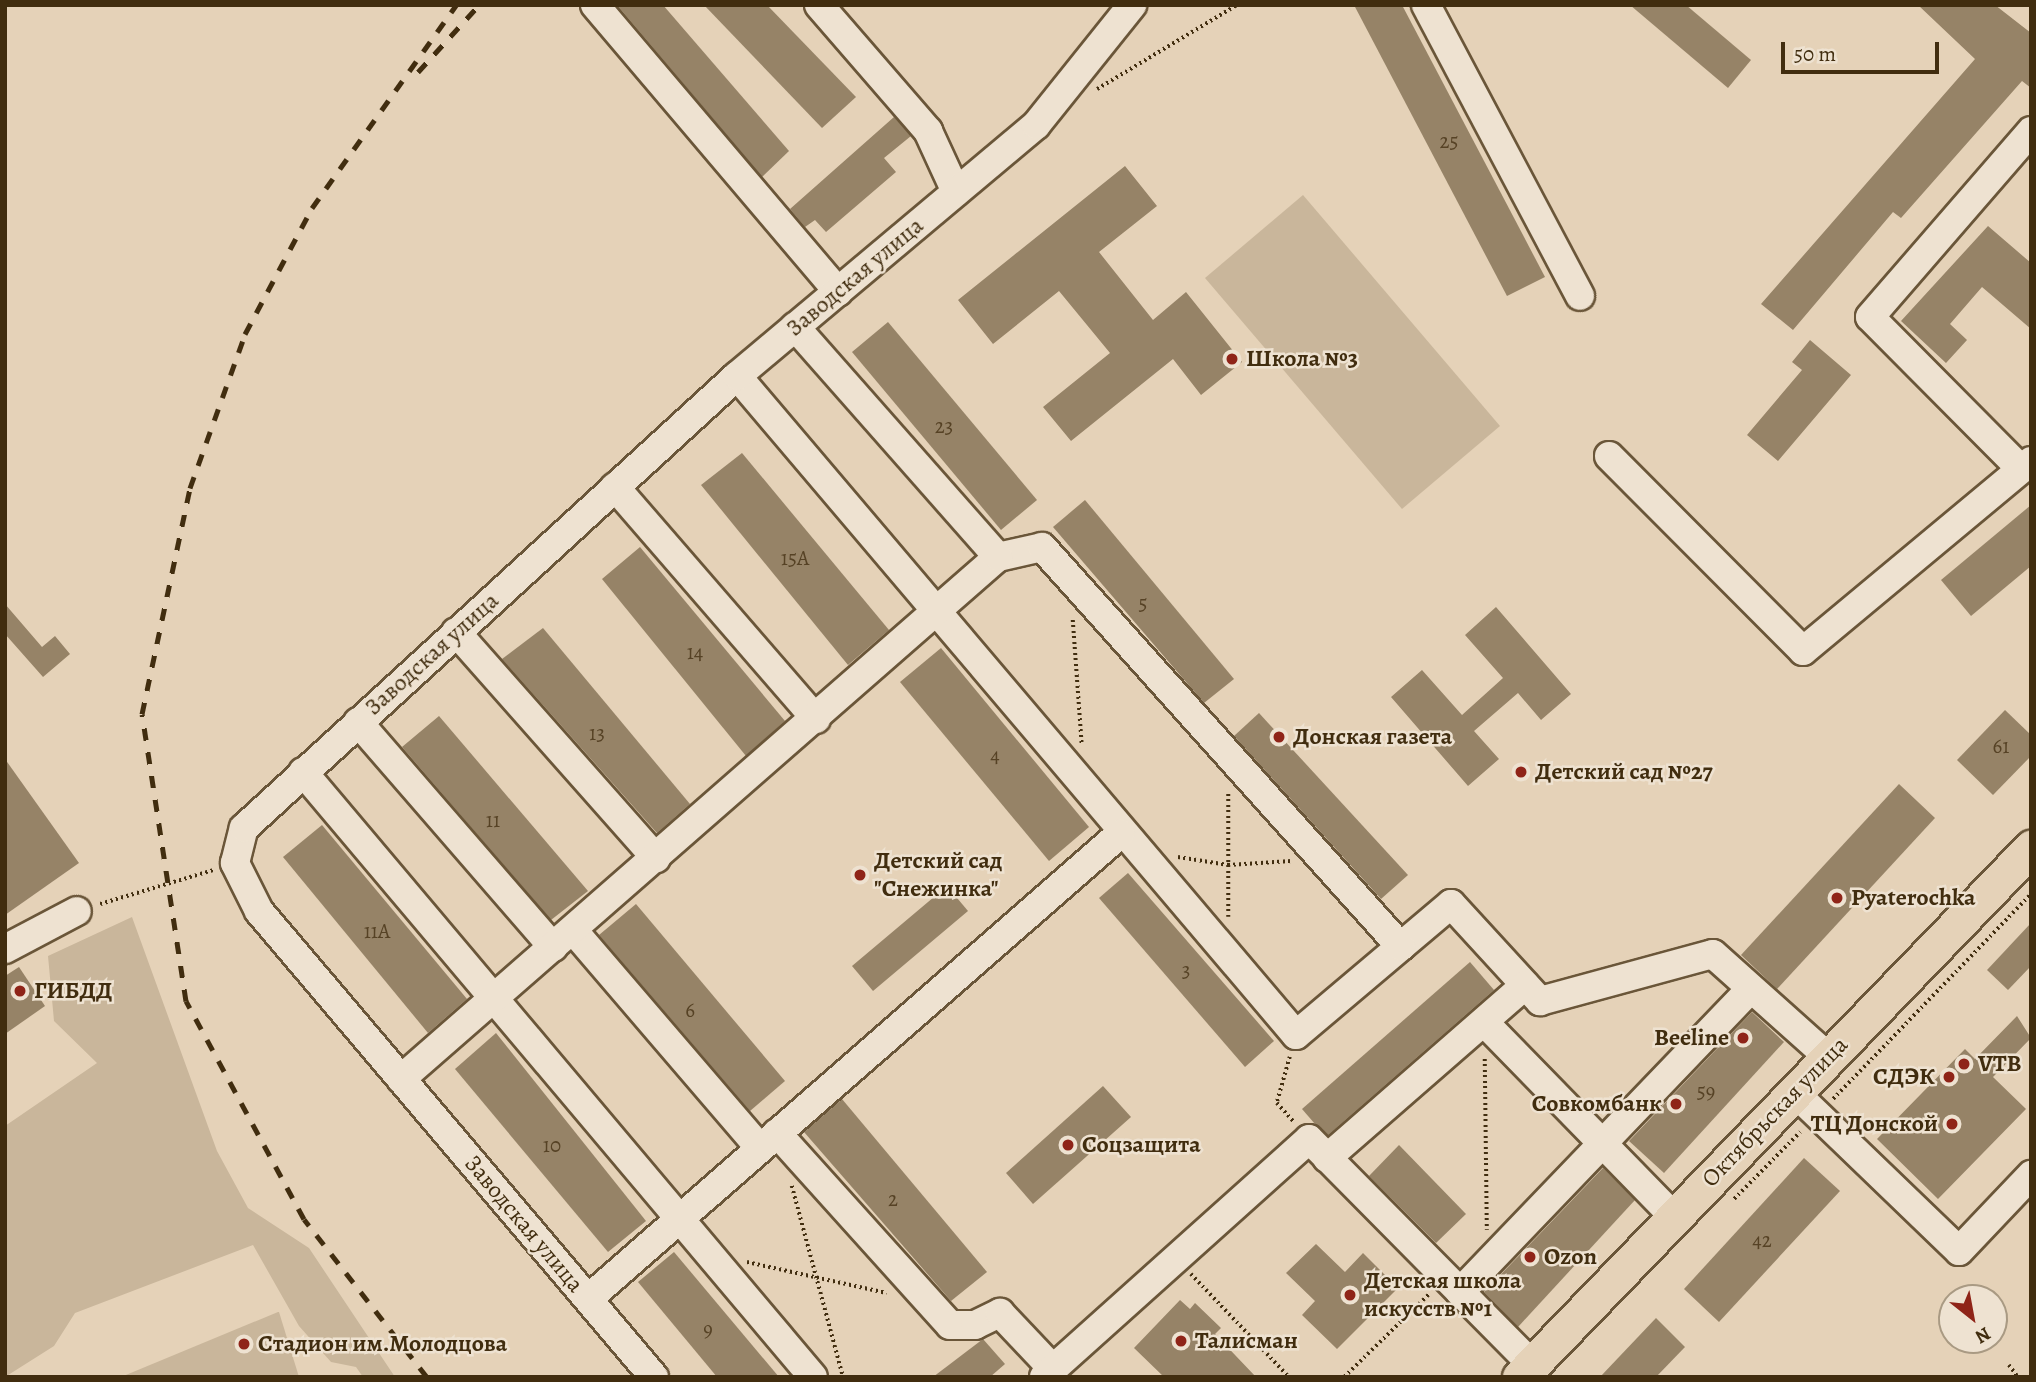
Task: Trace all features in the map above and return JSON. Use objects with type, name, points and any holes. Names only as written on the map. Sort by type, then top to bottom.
[{"type":"main road","name":"Октябрьская улица","points":[[1526,1370],[1674,1217],[1805,1104],[1828,1057],[2031,848]]},
{"type":"street","points":[[595,5],[838,292]]},
{"type":"street","points":[[819,5],[928,131],[956,192]]},
{"type":"street","name":"Заводская улица","points":[[654,1377],[259,911],[235,863],[244,828],[737,376],[1036,125],[1132,5]]},
{"type":"street","points":[[1426,5],[1580,296]]},
{"type":"street","points":[[1609,456],[1803,650],[2026,465],[1870,317],[2031,131]]},
{"type":"street","points":[[795,327],[998,556]]},
{"type":"street","points":[[737,376],[1120,834],[1296,1035],[1451,904],[1540,1001],[1713,954],[1828,1057]]},
{"type":"street","points":[[615,487],[816,719]]},
{"type":"street","points":[[401,1079],[936,614],[998,556],[1042,547],[1401,947]]},
{"type":"street","points":[[456,632],[656,858]]},
{"type":"street","points":[[358,722],[563,938],[769,1141],[950,1325],[975,1325],[1000,1313],[1049,1373],[1176,1258],[1484,1022],[1525,985]]},
{"type":"street","points":[[303,772],[813,1377]]},
{"type":"street","points":[[588,1299],[1120,834]]},
{"type":"street","points":[[5,949],[77,911]]},
{"type":"street","points":[[1453,1285],[1488,1262],[1751,989]]},
{"type":"street","points":[[1484,1022],[1674,1217]]},
{"type":"street","points":[[1805,1104],[1959,1251],[2031,1175]]},
{"type":"street","points":[[1318,1149],[1453,1285],[1526,1370]]},
{"type":"path","points":[[1083,97],[1237,5]]},
{"type":"path","points":[[1070,579],[1083,753]]},
{"type":"path","points":[[1227,957],[1228,755]]},
{"type":"path","points":[[1174,856],[1228,865],[1322,859]]},
{"type":"path","points":[[77,911],[235,863]]},
{"type":"path","points":[[1725,1208],[1805,1104],[2031,894]]},
{"type":"path","points":[[1484,1022],[1488,1262]]},
{"type":"path","points":[[1296,1035],[1278,1103],[1318,1149]]},
{"type":"path","points":[[769,1141],[815,1273],[843,1377]]},
{"type":"path","points":[[711,1256],[815,1273],[893,1295]]},
{"type":"path","points":[[1176,1258],[1289,1377]]},
{"type":"path","points":[[1344,1377],[1453,1285]]},
{"type":"path","points":[[2009,1365],[2018,1377]]},
{"type":"shaded area","points":[[1303,195],[1500,426],[1402,509],[1205,278]]},
{"type":"shaded area","points":[[132,917],[217,1151],[248,1208],[309,1248],[395,1377],[363,1377],[356,1367],[331,1362],[299,1326],[253,1245],[75,1313],[54,1346],[5,1377],[5,1126],[97,1063],[54,1021],[48,956]]},
{"type":"shaded area","name":"Стадион им.Молодцова","points":[[278,1312],[299,1377],[121,1377]]},
{"type":"building","points":[[617,5],[663,5],[789,151],[762,177]]},
{"type":"building","points":[[704,5],[767,5],[856,97],[822,128]]},
{"type":"building","points":[[1354,5],[1402,5],[1545,277],[1507,296]]},
{"type":"building","points":[[1630,5],[1686,5],[1751,60],[1728,88]]},
{"type":"building","points":[[1918,5],[1995,5],[2031,33],[2031,88],[2022,81],[1901,218],[1893,212],[1793,330],[1761,304],[1975,59]]},
{"type":"building","points":[[894,117],[911,136],[884,158],[896,172],[826,232],[815,220],[805,227],[790,209]]},
{"type":"building","points":[[1125,166],[1157,206],[1099,252],[1153,320],[1186,292],[1242,362],[1201,395],[1173,359],[1071,441],[1043,407],[1110,353],[1059,291],[993,344],[958,300]]},
{"type":"building","points":[[1988,226],[2031,263],[2031,329],[1982,287],[1950,324],[1967,340],[1946,363],[1901,321]]},
{"type":"building","points":[[888,322],[1037,500],[1001,530],[852,352]]},
{"type":"building","points":[[1810,340],[1851,375],[1778,461],[1747,435],[1802,370],[1792,362]]},
{"type":"building","points":[[742,453],[889,630],[848,665],[701,485]]},
{"type":"building","points":[[1085,500],[1234,679],[1204,703],[1053,527]]},
{"type":"building","points":[[2031,505],[2031,566],[1971,616],[1941,580]]},
{"type":"building","points":[[640,547],[785,721],[746,756],[602,579]]},
{"type":"building","points":[[5,604],[42,647],[55,636],[70,654],[43,677],[5,634]]},
{"type":"building","points":[[1496,607],[1571,694],[1541,720],[1518,693],[1474,731],[1499,759],[1468,786],[1391,697],[1422,670],[1462,715],[1503,678],[1465,635]]},
{"type":"building","points":[[543,628],[690,804],[657,833],[502,659]]},
{"type":"building","points":[[941,648],[1089,827],[1049,861],[900,682]]},
{"type":"building","points":[[2005,710],[2031,735],[2031,756],[1993,795],[1957,760]]},
{"type":"building","points":[[1259,713],[1408,875],[1381,899],[1234,736]]},
{"type":"building","points":[[439,716],[588,891],[551,920],[402,747]]},
{"type":"building","points":[[5,759],[79,863],[5,915]]},
{"type":"building","points":[[1899,784],[1935,818],[1777,989],[1741,955]]},
{"type":"building","points":[[322,825],[467,999],[428,1033],[283,857]]},
{"type":"building","points":[[1128,873],[1274,1041],[1245,1067],[1099,898]]},
{"type":"building","points":[[947,886],[968,911],[873,991],[852,966]]},
{"type":"building","points":[[636,904],[785,1081],[750,1111],[599,935]]},
{"type":"building","points":[[2031,923],[2031,966],[2008,990],[1987,970]]},
{"type":"building","points":[[1470,962],[1494,990],[1328,1135],[1315,1124],[1302,1109]]},
{"type":"building","name":"ГИБДД","points":[[19,967],[45,1006],[5,1034],[5,976]]},
{"type":"building","points":[[1752,1012],[1784,1042],[1664,1173],[1629,1141]]},
{"type":"building","name":"ТЦ Донской","points":[[2017,1016],[2031,1038],[1993,1077],[2026,1109],[1938,1199],[1877,1139],[1965,1049],[1975,1059]]},
{"type":"building","points":[[496,1033],[646,1221],[608,1252],[455,1069]]},
{"type":"building","name":"Соцзащита","points":[[1103,1086],[1131,1117],[1033,1204],[1006,1173]]},
{"type":"building","points":[[842,1099],[987,1272],[951,1301],[804,1132]]},
{"type":"building","points":[[1399,1145],[1466,1214],[1436,1243],[1369,1176]]},
{"type":"building","points":[[1804,1158],[1840,1191],[1719,1322],[1684,1289]]},
{"type":"building","points":[[1603,1168],[1635,1200],[1518,1327],[1484,1292]]},
{"type":"building","name":"Детская школа искусств №1","points":[[1316,1244],[1345,1272],[1363,1253],[1398,1288],[1337,1349],[1302,1315],[1315,1301],[1286,1273]]},
{"type":"building","points":[[674,1252],[779,1377],[717,1377],[638,1282]]},
{"type":"building","name":"Талисман","points":[[1180,1300],[1190,1309],[1195,1303],[1221,1328],[1215,1334],[1256,1377],[1164,1377],[1134,1348]]},
{"type":"building","points":[[1656,1318],[1685,1347],[1656,1377],[1600,1377]]},
{"type":"building","points":[[983,1339],[1005,1364],[990,1377],[933,1377]]},
{"type":"railway","points":[[427,1377],[304,1219],[186,1001],[142,714],[190,488],[245,334],[312,208],[456,5]]},
{"type":"railway","points":[[418,72],[479,5]]},
{"type":"place","name":"Школа №3","points":[[1232,359]]},
{"type":"place","name":"Донская газета","points":[[1279,737]]},
{"type":"place","name":"Детский сад №27","points":[[1521,772]]},
{"type":"place","name":"Детский сад \"Снежинка\"","points":[[860,875]]},
{"type":"place","name":"Pyaterochka","points":[[1837,898]]},
{"type":"place","name":"ГИБДД","points":[[20,991]]},
{"type":"place","name":"Beeline","points":[[1743,1038]]},
{"type":"place","name":"VTB","points":[[1964,1064]]},
{"type":"place","name":"СДЭК","points":[[1949,1077]]},
{"type":"place","name":"Совкомбанк","points":[[1676,1104]]},
{"type":"place","name":"ТЦ Донской","points":[[1952,1124]]},
{"type":"place","name":"Соцзащита","points":[[1068,1145]]},
{"type":"place","name":"Ozon","points":[[1530,1257]]},
{"type":"place","name":"Детская школа искусств №1","points":[[1350,1295]]},
{"type":"place","name":"Талисман","points":[[1181,1341]]},
{"type":"place","name":"Стадион им.Молодцова","points":[[244,1344]]}]
